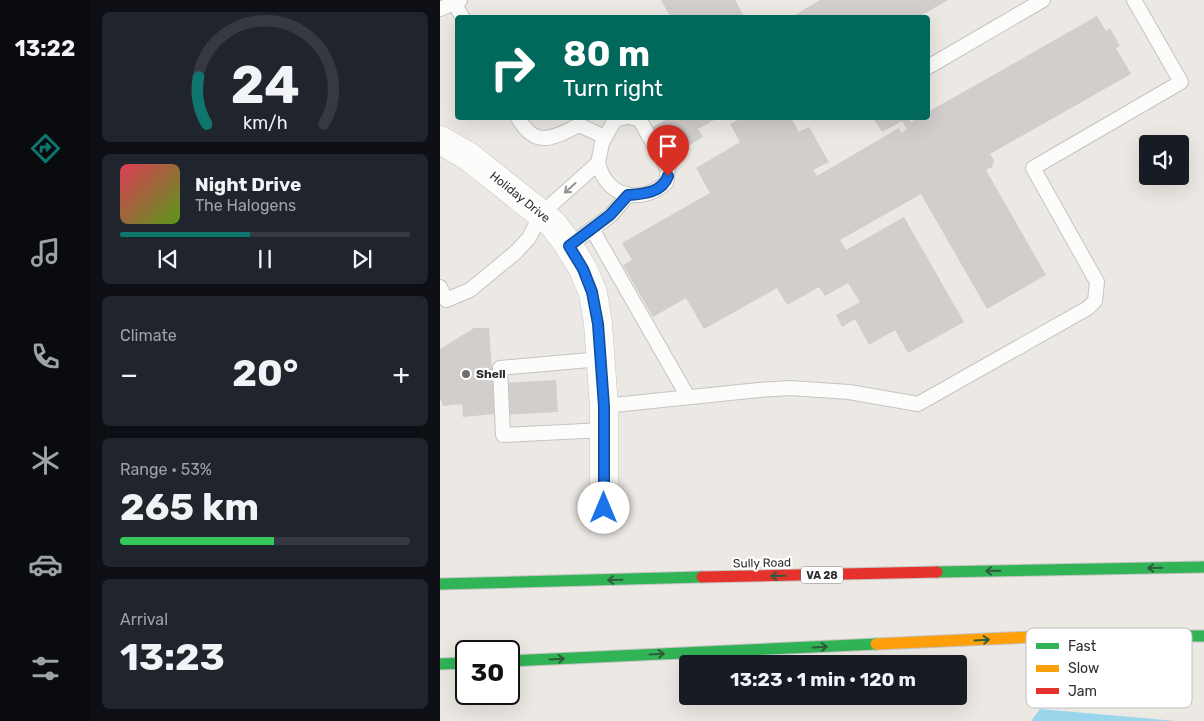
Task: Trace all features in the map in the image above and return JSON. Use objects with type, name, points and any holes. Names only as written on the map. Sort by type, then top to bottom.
[{"type":"highway","name":"Sully Road","points":[[440,584],[1204,568]]},
{"type":"highway","points":[[520,660],[1026,637]]},
{"type":"highway","points":[[440,664],[455,663]]},
{"type":"street","name":"Holiday Drive","points":[[440,140],[468,156],[542,214],[553,224],[583,269],[592,292],[598,324],[604,418],[604,508]]},
{"type":"lane","points":[[930,66],[1043,0]]},
{"type":"lane","points":[[601,360],[500,368],[504,435],[604,418],[688,397],[790,388],[849,392],[918,404],[1088,308],[1095,301],[1097,282],[1032,168],[1181,82],[1134,0]]},
{"type":"lane","points":[[440,9],[457,2],[462,15]]},
{"type":"lane","points":[[520,120],[528,131],[540,138],[552,139],[579,125],[605,138]]},
{"type":"lane","points":[[617,120],[613,123],[602,143],[598,163],[601,174],[606,182],[621,194],[628,195],[644,194],[660,188],[666,182],[668,176],[668,169],[640,120]]},
{"type":"lane","points":[[440,287],[446,300],[470,290],[516,252],[529,238],[542,214],[598,163]]},
{"type":"lane","points":[[569,246],[610,215],[628,195]]},
{"type":"lane","points":[[592,229],[688,397]]},
{"type":"water","points":[[1040,709],[1176,721],[1031,721]]},
{"type":"building","points":[[661,0],[735,0],[743,15],[669,15]]},
{"type":"building","points":[[820,0],[948,0],[922,15],[795,15]]},
{"type":"building","points":[[1097,16],[1106,31],[1110,28],[1120,46],[1116,48],[1131,74],[990,154],[994,160],[992,167],[986,170],[1046,275],[987,309],[921,194],[840,240],[846,250],[904,217],[964,322],[908,353],[895,330],[869,345],[855,319],[842,327],[836,315],[860,302],[848,283],[825,296],[819,287],[787,305],[777,288],[704,329],[686,298],[653,317],[623,265],[632,260],[622,243],[710,193],[696,168],[740,142],[730,124],[738,120],[792,120],[799,132],[809,127],[829,162],[813,170],[817,176],[899,128],[901,133],[907,129],[902,121],[882,132],[874,120],[910,120],[911,122],[915,120],[930,120],[930,111]]},
{"type":"building","points":[[665,120],[714,120],[698,129],[703,137],[659,163],[642,133]]},
{"type":"building","name":"Shell","points":[[474,328],[489,328],[495,414],[463,417],[462,404],[443,406],[440,398],[440,349]]},
{"type":"building","points":[[556,380],[558,412],[505,415],[504,383]]},
{"type":"traffic: fast","points":[[937,572],[1204,567]]},
{"type":"traffic: fast","points":[[440,584],[702,577]]},
{"type":"traffic: fast","points":[[1192,636],[1204,636]]},
{"type":"traffic: fast","points":[[520,660],[876,644]]},
{"type":"traffic: fast","points":[[440,664],[455,663]]},
{"type":"traffic: slow","points":[[876,644],[1026,637]]},
{"type":"traffic: jam","points":[[702,577],[937,572]]},
{"type":"place","name":"Shell","points":[[466,374]]},
{"type":"route","points":[[604,508],[604,406],[598,324],[592,292],[583,269],[569,246],[610,215],[628,195],[644,194],[660,188],[666,182],[668,176]]}]
